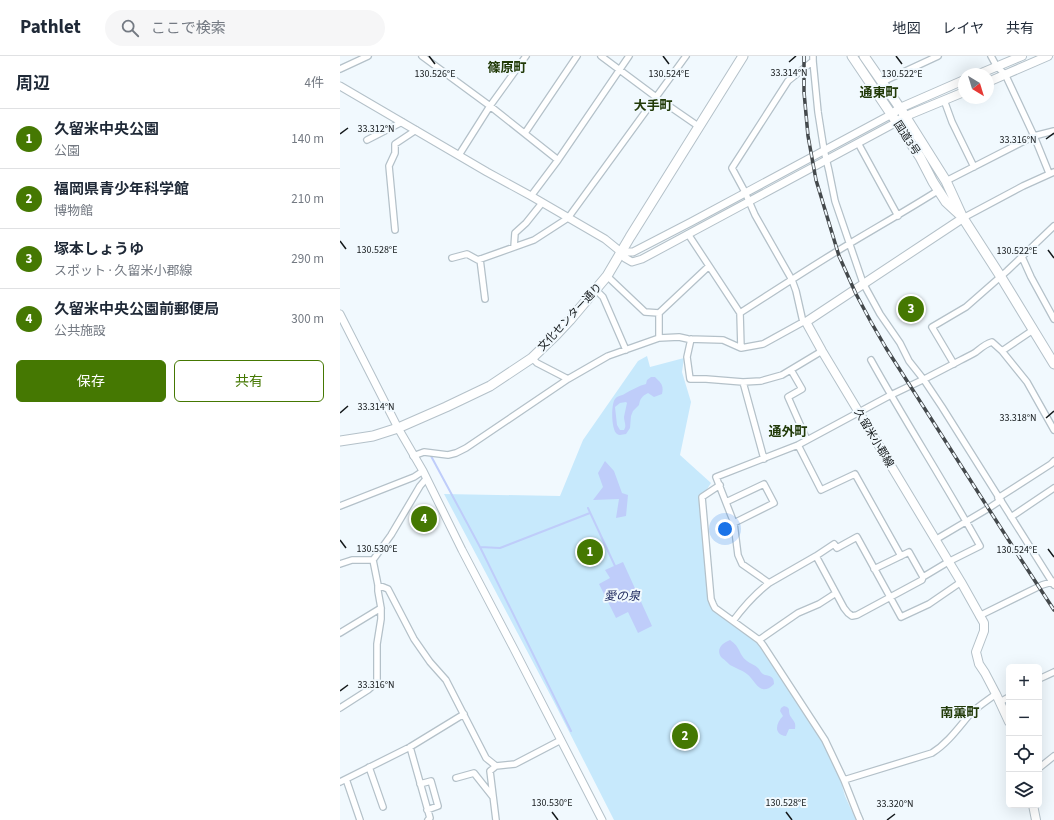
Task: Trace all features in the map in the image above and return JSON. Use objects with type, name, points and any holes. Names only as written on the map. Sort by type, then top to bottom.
[{"type":"highway","name":"文化センター通り","points":[[340,440],[373,436],[398,428],[490,386],[532,358],[570,320],[607,276],[620,252],[743,56]]},
{"type":"highway","name":"国道3号","points":[[852,56],[920,157],[946,202],[963,218]]},
{"type":"highway","name":"国道3号","points":[[864,56],[906,116],[946,181],[963,218],[1054,364]]},
{"type":"main road","points":[[994,68],[1022,56]]},
{"type":"main road","points":[[994,79],[1048,56]]},
{"type":"main road","points":[[892,114],[900,108],[958,83]]},
{"type":"main road","points":[[897,122],[906,116],[958,94]]},
{"type":"main road","points":[[805,322],[963,218]]},
{"type":"main road","name":"久留米小郡線","points":[[805,322],[984,623],[984,631],[976,652],[979,664],[1006,715]]},
{"type":"main road","points":[[1034,808],[1036,820]]},
{"type":"street","points":[[340,69],[368,56]]},
{"type":"street","points":[[422,56],[490,106],[558,160]]},
{"type":"street","points":[[459,155],[490,106],[526,56]]},
{"type":"street","points":[[525,133],[577,56]]},
{"type":"street","points":[[601,56],[698,126]]},
{"type":"street","points":[[531,196],[558,160],[629,56]]},
{"type":"street","points":[[452,258],[467,254],[478,260],[534,240],[568,218],[686,56]]},
{"type":"street","points":[[882,82],[938,56]]},
{"type":"street","points":[[963,218],[1022,186],[1052,172],[1005,74],[997,67],[991,56]]},
{"type":"street","points":[[813,58],[818,112],[824,150],[835,201],[863,284],[880,314],[900,343],[909,361],[942,407],[1053,583],[1039,587],[979,616]]},
{"type":"street","points":[[413,456],[424,452],[448,455],[456,453],[466,448],[568,378],[608,356],[659,338],[723,340],[741,348],[763,344],[805,322],[792,280],[766,237],[732,168],[788,81],[813,58]]},
{"type":"street","points":[[340,86],[605,239],[625,258],[632,262],[642,259],[897,122]]},
{"type":"street","points":[[944,100],[952,122],[974,167]]},
{"type":"street","points":[[620,252],[633,252],[892,114]]},
{"type":"street","points":[[367,140],[402,122]]},
{"type":"street","points":[[394,230],[389,166],[395,153],[395,144],[416,130]]},
{"type":"street","points":[[946,181],[1034,136],[1054,131]]},
{"type":"street","points":[[858,143],[898,216]]},
{"type":"street","points":[[740,313],[939,190]]},
{"type":"street","points":[[514,247],[515,233],[526,223],[542,203]]},
{"type":"street","points":[[954,364],[932,328],[966,307],[1054,226]]},
{"type":"street","points":[[688,234],[740,313],[741,348]]},
{"type":"street","points":[[1022,257],[1054,319]]},
{"type":"street","points":[[480,259],[485,299]]},
{"type":"street","points":[[659,338],[659,313],[709,266]]},
{"type":"street","points":[[607,276],[645,312],[659,313]]},
{"type":"street","points":[[596,290],[603,297],[626,350]]},
{"type":"street","points":[[340,314],[398,428],[423,471],[462,550],[602,820]]},
{"type":"street","points":[[1002,351],[1033,330]]},
{"type":"street","points":[[691,339],[687,357],[690,379],[743,382],[761,381],[782,375],[822,351]]},
{"type":"street","points":[[769,583],[742,564],[738,555],[734,523],[716,477],[798,445],[891,395],[924,380],[976,352],[985,344],[992,342],[1002,351],[1027,382],[1054,430]]},
{"type":"street","points":[[532,358],[537,364],[568,378]]},
{"type":"street","points":[[816,556],[844,608],[848,614],[852,616],[857,615],[922,580],[923,577],[948,562],[980,546],[870,360]]},
{"type":"street","points":[[790,370],[802,389],[788,397],[807,440]]},
{"type":"street","points":[[743,382],[764,459]]},
{"type":"street","points":[[798,445],[821,490],[855,474],[901,556]]},
{"type":"street","points":[[935,540],[967,522],[1054,461]]},
{"type":"street","points":[[340,506],[414,477],[423,471]]},
{"type":"street","points":[[340,708],[368,690],[377,682],[377,644],[381,619],[381,608],[374,560],[391,535],[420,486],[426,479]]},
{"type":"street","points":[[726,502],[764,484],[774,503],[734,523]]},
{"type":"street","points":[[720,485],[702,497],[712,604],[715,608],[759,640],[763,645],[825,740],[844,780],[860,820]]},
{"type":"street","points":[[1011,517],[1054,488]]},
{"type":"street","points":[[733,621],[756,593],[769,583],[834,544],[837,548],[857,537],[901,617],[929,604],[960,582]]},
{"type":"street","points":[[874,569],[909,552],[923,577]]},
{"type":"street","points":[[340,564],[352,560],[374,560]]},
{"type":"street","points":[[378,585],[388,589],[414,638],[430,662],[446,680],[486,758],[496,766]]},
{"type":"street","points":[[759,640],[798,614],[819,604],[836,593]]},
{"type":"street","points":[[340,633],[381,608]]},
{"type":"street","points":[[1042,678],[1054,672]]},
{"type":"street","points":[[844,780],[932,753],[946,743],[976,709],[996,694]]},
{"type":"street","points":[[1000,702],[1006,699]]},
{"type":"street","points":[[360,820],[342,780],[410,747],[464,714]]},
{"type":"street","points":[[496,820],[490,771],[496,766],[516,764],[561,740]]},
{"type":"street","points":[[410,747],[430,818],[428,820]]},
{"type":"street","points":[[1042,766],[1054,756]]},
{"type":"street","points":[[369,767],[383,807]]},
{"type":"street","points":[[456,778],[474,773],[493,797]]},
{"type":"street","points":[[420,784],[431,780],[438,806],[427,810]]},
{"type":"shaded area","points":[[647,356],[650,367],[684,358],[682,372],[691,402],[680,455],[711,483],[702,497],[713,609],[758,644],[823,743],[838,772],[845,796],[856,820],[614,820],[553,700],[444,494],[560,496],[583,440],[638,361]]},
{"type":"water","points":[[651,377],[655,377],[662,384],[662,394],[654,397],[648,393],[643,397],[639,405],[633,411],[630,428],[626,434],[617,434],[615,432],[612,417],[615,399],[646,384],[647,380]],"holes":[[[620,403],[627,403],[624,417],[625,428],[624,430],[620,430],[617,425],[615,407]]]},
{"type":"water","points":[[605,461],[614,471],[622,493],[628,495],[626,516],[616,518],[619,499],[593,500],[603,487],[598,473]]},
{"type":"water","name":"愛の泉","points":[[623,562],[652,626],[638,633],[628,612],[616,618],[599,584],[610,578],[605,570]]},
{"type":"water","points":[[730,640],[736,645],[742,656],[747,661],[757,667],[762,674],[772,678],[774,684],[769,688],[762,689],[747,674],[730,665],[722,658],[719,652],[720,647]]},
{"type":"water","points":[[784,706],[789,709],[795,725],[795,729],[789,729],[786,736],[777,731],[777,725],[783,716],[780,711]]},
{"type":"waterway","points":[[431,456],[480,547],[571,731]]},
{"type":"waterway","points":[[588,508],[615,566]]},
{"type":"waterway","points":[[480,547],[500,548],[590,513]]},
{"type":"railway","points":[[804,56],[804,92],[808,136],[816,180],[839,256],[856,294],[886,348],[1054,610]]},
{"type":"place","name":"塚本しょうゆ","points":[[911,309]]},
{"type":"place","name":"久留米中央公園前郵便局","points":[[424,519]]},
{"type":"place","name":"久留米中央公園","points":[[590,552]]},
{"type":"place","name":"福岡県青少年科学館","points":[[685,736]]},
{"type":"district","name":"篠原町","points":[[507,68]]},
{"type":"district","name":"通東町","points":[[879,93]]},
{"type":"district","name":"大手町","points":[[653,106]]},
{"type":"district","name":"通外町","points":[[788,432]]},
{"type":"district","name":"南薫町","points":[[960,713]]}]
